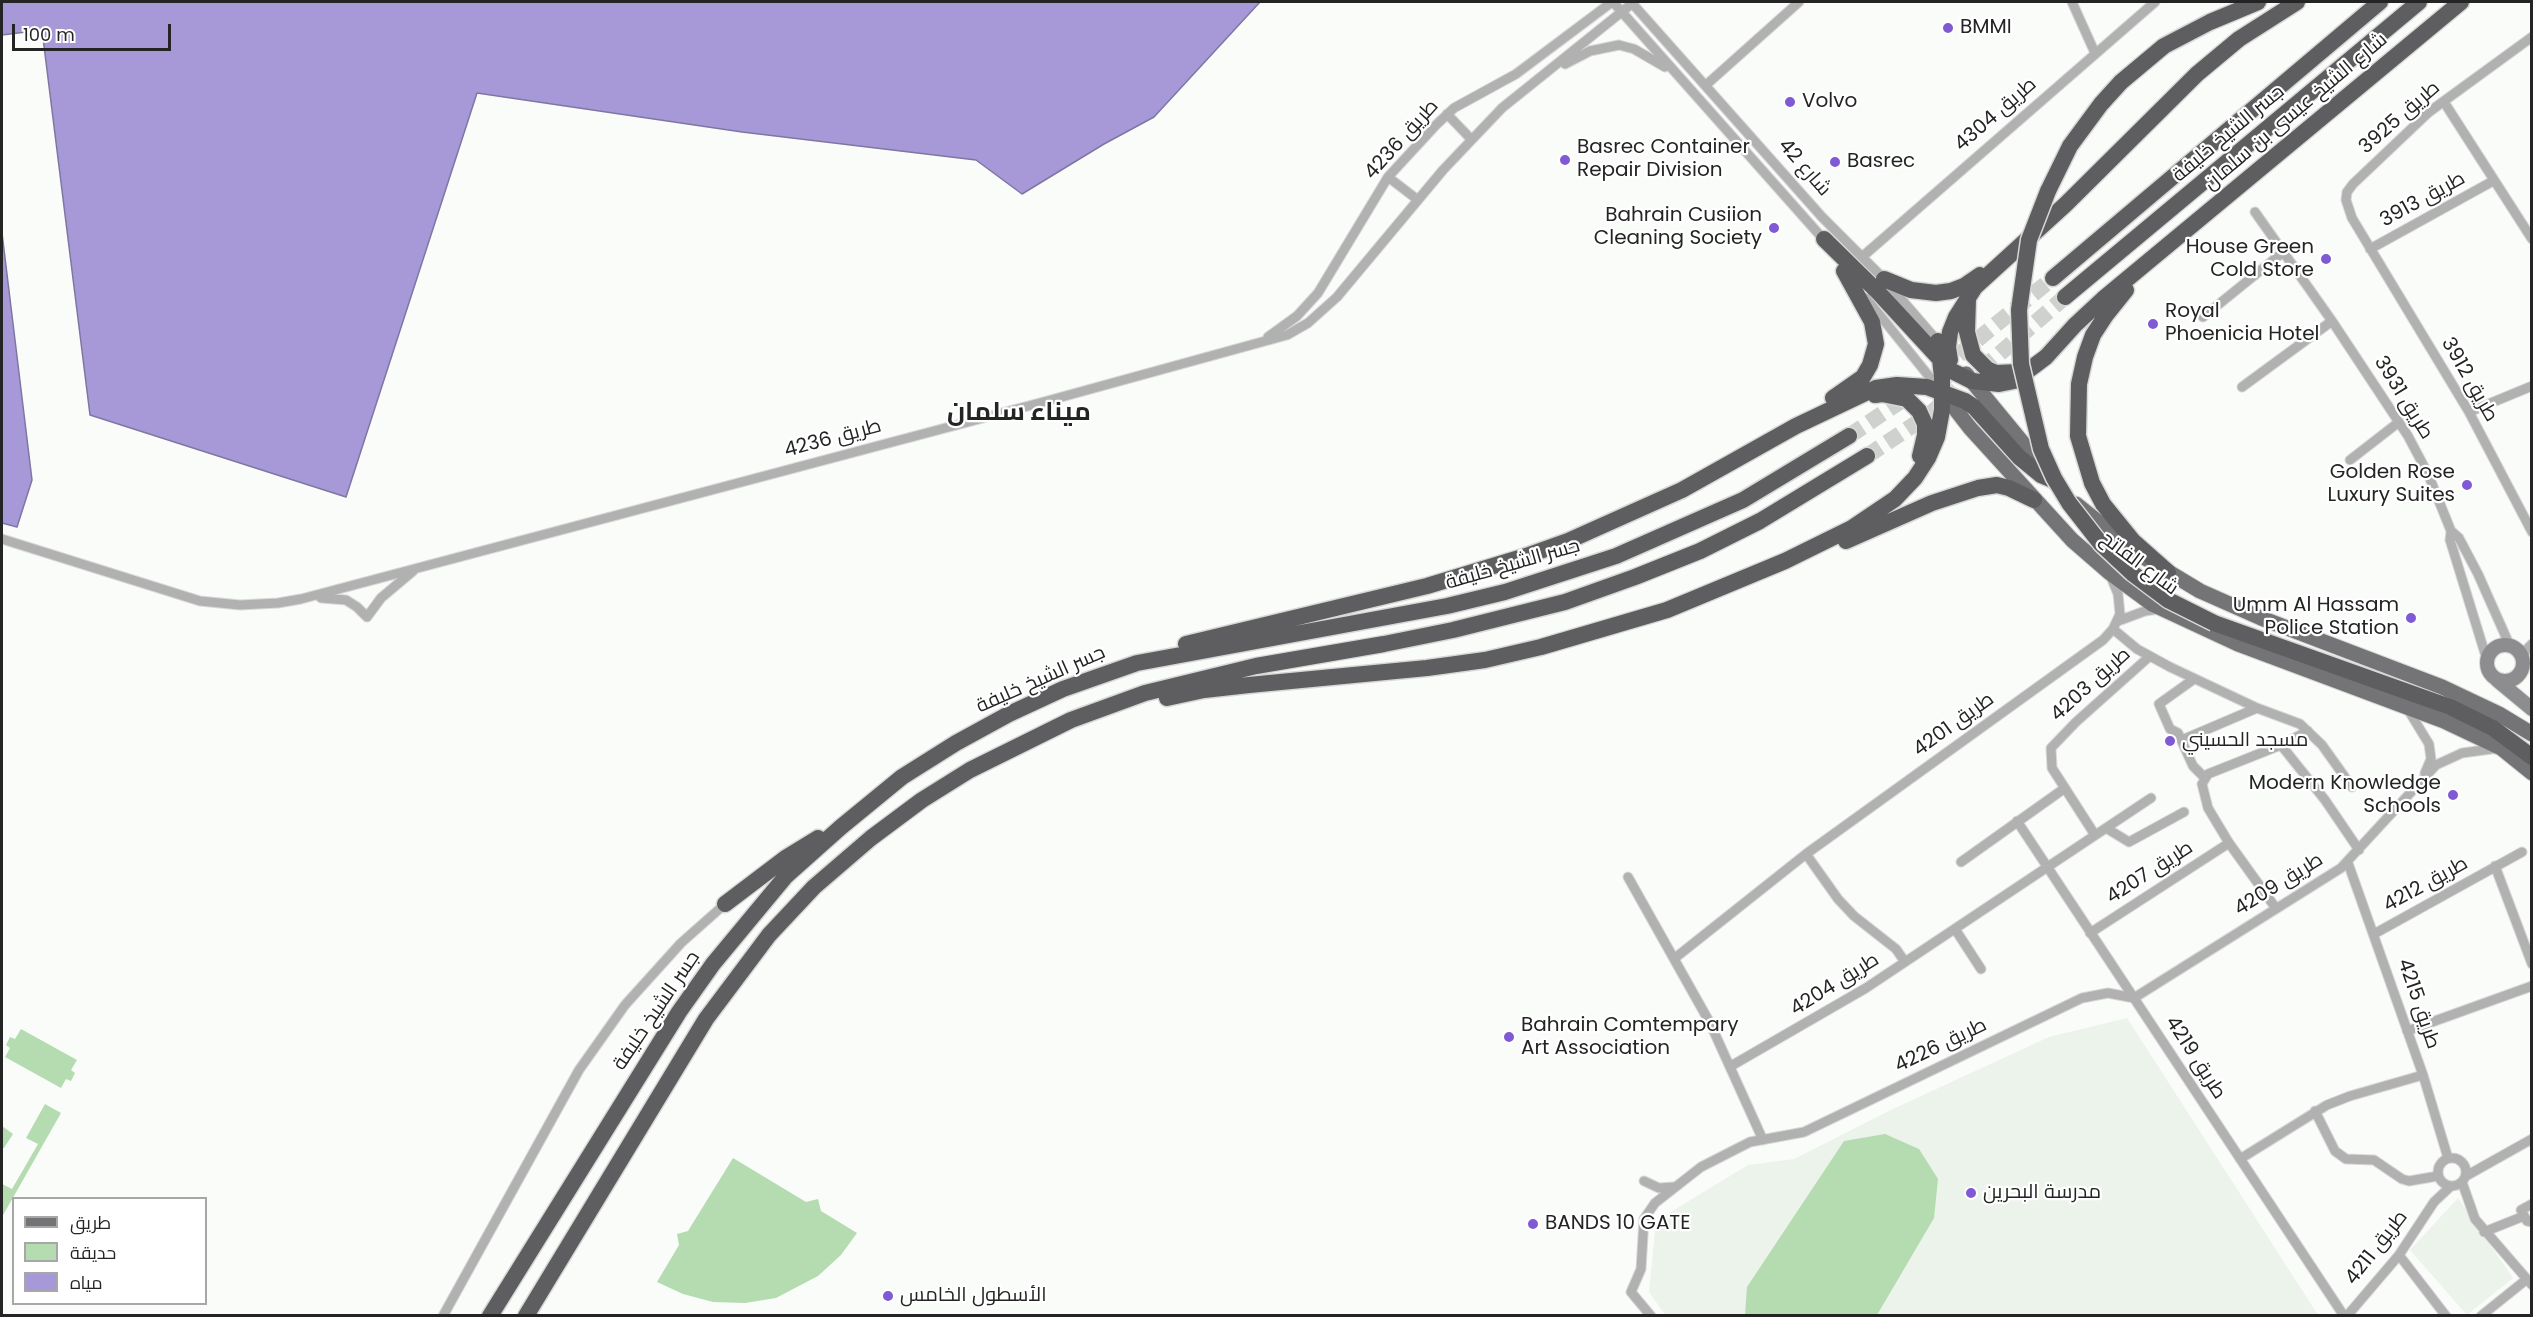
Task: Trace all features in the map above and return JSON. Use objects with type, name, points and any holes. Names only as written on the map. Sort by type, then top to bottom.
[{"type":"highway","points":[[2258,2],[2210,22],[2164,46],[2121,82],[2101,104],[2070,146],[2048,191],[2029,240],[2019,310],[2021,364],[2028,403],[2041,449],[2054,478],[2069,503],[2101,544],[2132,573],[2162,596],[2214,623],[2450,708],[2493,728],[2532,757]]},
{"type":"highway","points":[[1107,705],[1136,706],[1204,690],[1384,673],[1507,655],[1602,631],[1666,610],[1785,561],[1852,528],[1895,499],[1915,478],[1928,458],[1937,437],[1942,410],[1942,392],[1948,363],[1950,332],[1975,287],[2066,204],[2197,74],[2240,39],[2297,2]]},
{"type":"highway","name":"جسر الشيخ خليفة","points":[[2053,278],[2380,2]]},
{"type":"highway","name":"جسر الشيخ خليفة","points":[[2065,297],[2419,2]]},
{"type":"highway","name":"شارع الشيخ عيسى بن سلمان","points":[[2158,254],[2461,2]]},
{"type":"highway","points":[[1824,239],[1948,363],[1972,381],[1999,384],[2014,381],[2032,370],[2074,325],[2158,254]]},
{"type":"highway","points":[[2158,254],[2106,315],[2093,335],[2079,384],[2078,436],[2092,483],[2103,504],[2133,541],[2168,572]]},
{"type":"highway","points":[[1884,279],[1923,293],[1951,291],[1964,286],[2006,258]]},
{"type":"highway","points":[[1796,426],[1863,377],[1875,353],[1875,334],[1872,322],[1844,271]]},
{"type":"highway","points":[[1968,298],[1968,339],[1978,363],[1996,373],[2032,370]]},
{"type":"highway","points":[[1938,341],[1948,363],[1961,416]]},
{"type":"highway","points":[[1137,663],[1189,643],[1427,585],[1526,556],[1619,520],[1682,490],[1796,426],[1876,388],[1897,385],[1927,387],[1958,398],[1974,407],[2031,468],[2041,476],[2053,480]]},
{"type":"highway","points":[[1851,399],[1882,394],[1907,399],[1914,404],[1922,417],[1925,435],[1915,478]]},
{"type":"highway","name":"جسر الشيخ خليفة","points":[[490,1316],[680,1012],[713,964],[786,876],[902,777],[956,743],[1062,689],[1137,663],[1392,618],[1505,592],[1616,556],[1743,500],[1849,436]]},
{"type":"highway","points":[[526,1316],[706,1019],[769,935],[814,887],[871,838],[922,800],[1020,743],[1107,705],[1209,676],[1407,640],[1515,616],[1635,578],[1700,551],[1760,521],[1867,456]]},
{"type":"highway","points":[[1785,561],[1822,551],[1940,500],[1978,488],[1997,485],[2034,500]]},
{"type":"highway","points":[[725,904],[811,841],[841,827]]},
{"type":"main road","name":"شارع الفاتح","points":[[1972,381],[2053,480],[2086,514],[2136,553],[2200,591],[2261,618],[2442,687],[2491,710],[2532,734]]},
{"type":"main road","name":"شارع الفاتح","points":[[1942,392],[2034,500],[2072,540],[2110,573],[2160,609],[2238,644],[2444,722],[2500,748],[2532,773]]},
{"type":"street","name":"شارع 42","points":[[1613,2],[1824,239],[1844,271],[1916,359]]},
{"type":"street","name":"طريق 4236","points":[[1258,344],[1297,316],[1318,293],[1388,177],[1447,114],[1516,74],[1613,2]]},
{"type":"street","name":"شارع 42","points":[[1622,12],[1633,2],[1822,217],[1884,279],[1938,341]]},
{"type":"street","points":[[1706,85],[1799,2]]},
{"type":"street","points":[[2072,2],[2095,53]]},
{"type":"street","name":"طريق 4304","points":[[1862,257],[2155,2]]},
{"type":"street","name":"طريق 4236","points":[[301,599],[1258,344],[1299,329],[1322,311],[1357,274],[1470,139],[1502,108],[1622,12]]},
{"type":"street","name":"طريق 3925","points":[[2370,249],[2348,208],[2347,192],[2429,112],[2532,37]]},
{"type":"street","points":[[1547,73],[1590,51],[1619,45],[1647,56],[1677,75]]},
{"type":"street","name":"طريق 3913","points":[[2444,102],[2532,239]]},
{"type":"street","points":[[1447,114],[1470,139]]},
{"type":"street","points":[[1771,180],[1782,170]]},
{"type":"street","points":[[1388,177],[1418,201]]},
{"type":"street","name":"طريق 3913","points":[[2370,249],[2493,181]]},
{"type":"street","name":"طريق 3931","points":[[2254,213],[2332,321],[2399,422],[2419,456],[2451,531],[2459,538],[2478,574],[2510,646]]},
{"type":"street","name":"طريق 3912","points":[[2370,249],[2469,412],[2532,532]]},
{"type":"street","points":[[2203,317],[2283,253]]},
{"type":"street","points":[[2242,387],[2332,321]]},
{"type":"street","name":"شارع الفاتح","points":[[1916,359],[1942,392]]},
{"type":"street","points":[[2469,412],[2532,386]]},
{"type":"street","points":[[2350,460],[2399,422]]},
{"type":"street","name":"طريق 3931","points":[[2451,531],[2450,540],[2487,660]]},
{"type":"street","points":[[2,539],[210,603],[256,606],[301,599]]},
{"type":"street","name":"طريق 4236","points":[[301,599],[328,597],[346,600],[366,617],[381,598],[417,568]]},
{"type":"street","points":[[2110,573],[2120,603],[2116,625],[2137,649],[2194,679],[2257,708],[2291,720],[2308,731],[2322,746],[2352,788]]},
{"type":"street","points":[[2463,578],[2478,574]]},
{"type":"street","name":"طريق 4201","points":[[1806,854],[2072,663],[2116,625],[2145,611],[2160,609]]},
{"type":"street","points":[[2497,680],[2512,679],[2522,664],[2526,650],[2532,644]]},
{"type":"street","points":[[2532,680],[2519,654],[2510,646],[2498,647],[2489,654],[2488,671],[2532,709]]},
{"type":"street","name":"طريق 4203","points":[[2095,835],[2050,762],[2051,748],[2055,741],[2150,656]]},
{"type":"street","points":[[2194,679],[2158,704],[2170,729],[2178,733],[2182,740],[2193,766],[2205,778]]},
{"type":"street","name":"طريق 4209","points":[[2407,707],[2426,735],[2431,751],[2429,766],[2422,778]]},
{"type":"street","points":[[2182,740],[2257,708]]},
{"type":"street","points":[[2275,908],[2229,843],[2205,802],[2202,791],[2205,778],[2214,771],[2281,745],[2308,731]]},
{"type":"street","points":[[2281,745],[2325,800],[2360,850]]},
{"type":"street","name":"طريق 4209","points":[[2134,998],[2348,863],[2436,765],[2453,755],[2500,748]]},
{"type":"street","points":[[1961,862],[2065,788]]},
{"type":"street","name":"طريق 4204","points":[[1731,1066],[1820,1017],[2151,798]]},
{"type":"street","points":[[2106,828],[2128,842],[2184,812]]},
{"type":"street","name":"طريق 4219","points":[[2017,820],[2346,1316]]},
{"type":"street","name":"طريق 4207","points":[[2090,933],[2229,843]]},
{"type":"street","name":"طريق 4212","points":[[2374,934],[2522,852]]},
{"type":"street","points":[[1675,958],[1806,854],[1838,899],[1854,916],[1896,949],[1905,962]]},
{"type":"street","name":"طريق 4215","points":[[2348,863],[2423,1075],[2448,1158]]},
{"type":"street","name":"طريق 4212","points":[[2495,866],[2532,964]]},
{"type":"street","points":[[1628,877],[1675,958],[1731,1066],[1763,1140]]},
{"type":"street","points":[[443,1316],[579,1070],[625,1005],[681,943],[725,904]]},
{"type":"street","points":[[1955,929],[1981,969]]},
{"type":"street","points":[[2407,1031],[2532,986]]},
{"type":"street","name":"طريق 4226","points":[[1651,1316],[1631,1292],[1641,1269],[1644,1219],[1655,1203],[1714,1159],[1750,1142],[1804,1132],[2082,998],[2108,993],[2134,998]]},
{"type":"street","points":[[2240,1159],[2315,1111],[2350,1096],[2423,1075]]},
{"type":"street","points":[[2315,1111],[2335,1151],[2346,1159],[2374,1160],[2402,1179],[2409,1181],[2438,1177]]},
{"type":"street","points":[[2493,1159],[2480,1162],[2448,1158],[2438,1167],[2438,1177],[2444,1184],[2451,1186],[2493,1159],[2532,1139]]},
{"type":"street","points":[[2462,1161],[2466,1168],[2464,1179],[2469,1209],[2484,1232],[2529,1282],[2481,1316]]},
{"type":"street","name":"طريق 4211","points":[[2434,1202],[2438,1177]]},
{"type":"street","points":[[1644,1182],[1659,1188],[1678,1185]]},
{"type":"street","name":"طريق 4211","points":[[2346,1316],[2399,1255],[2434,1202],[2451,1186]]},
{"type":"street","points":[[2484,1232],[2528,1219],[2522,1209],[2532,1203]]},
{"type":"street","points":[[2399,1255],[2446,1316]]},
{"type":"shaded area","name":"مدرسة البحرين","points":[[2127,1018],[2318,1315],[1666,1316],[1649,1292],[1656,1221],[1748,1165],[1794,1159],[1893,1109],[2049,1037]]},
{"type":"shaded area","points":[[2458,1198],[2513,1278],[2467,1315],[2410,1250]]},
{"type":"green space","points":[[21,1029],[77,1060],[71,1070],[75,1073],[71,1081],[66,1079],[61,1088],[5,1057],[10,1048],[6,1045],[10,1037],[15,1039]]},
{"type":"green space","points":[[45,1104],[61,1113],[2,1217],[2,1184],[12,1189],[38,1144],[26,1138]]},
{"type":"green space","points":[[2,1126],[13,1134],[4,1148],[2,1148]]},
{"type":"green space","points":[[1885,1134],[1919,1149],[1938,1179],[1934,1218],[1877,1315],[1745,1315],[1747,1287],[1844,1141]]},
{"type":"green space","points":[[733,1158],[806,1202],[818,1199],[821,1211],[857,1233],[841,1255],[818,1276],[776,1298],[745,1303],[713,1302],[683,1294],[657,1282],[679,1245],[677,1234],[688,1231]]},
{"type":"water","points":[[2,2],[1260,2],[1154,117],[1104,144],[1022,194],[976,160],[742,132],[477,93],[346,497],[90,415],[42,30],[2,35]]},
{"type":"water","points":[[2,233],[32,480],[17,527],[2,523]]},
{"type":"tunnel","points":[[1940,370],[2053,278]]},
{"type":"tunnel","points":[[1867,456],[1930,414],[2065,297]]},
{"type":"tunnel","points":[[1849,436],[1913,393]]},
{"type":"place","name":"BMMI","points":[[1948,28]]},
{"type":"place","name":"Volvo","points":[[1790,102]]},
{"type":"place","name":"Basrec Container Repair Division","points":[[1565,160]]},
{"type":"place","name":"Basrec","points":[[1835,162]]},
{"type":"place","name":"Bahrain Cusiion Cleaning Society","points":[[1774,228]]},
{"type":"place","name":"House Green Cold Store","points":[[2326,259]]},
{"type":"place","name":"Royal Phoenicia Hotel","points":[[2153,324]]},
{"type":"place","name":"Golden Rose Luxury Suites","points":[[2467,485]]},
{"type":"place","name":"Umm Al Hassam Police Station","points":[[2411,618]]},
{"type":"place","name":"مسجد الحسيني","points":[[2170,741]]},
{"type":"place","name":"Modern Knowledge Schools","points":[[2453,795]]},
{"type":"place","name":"Bahrain Comtempary Art Association","points":[[1509,1037]]},
{"type":"place","name":"مدرسة البحرين","points":[[1971,1193]]},
{"type":"place","name":"BANDS 10 GATE","points":[[1533,1224]]},
{"type":"place","name":"الأسطول الخامس","points":[[888,1296]]},
{"type":"district","name":"ميناء سلمان","points":[[1019,413]]}]
